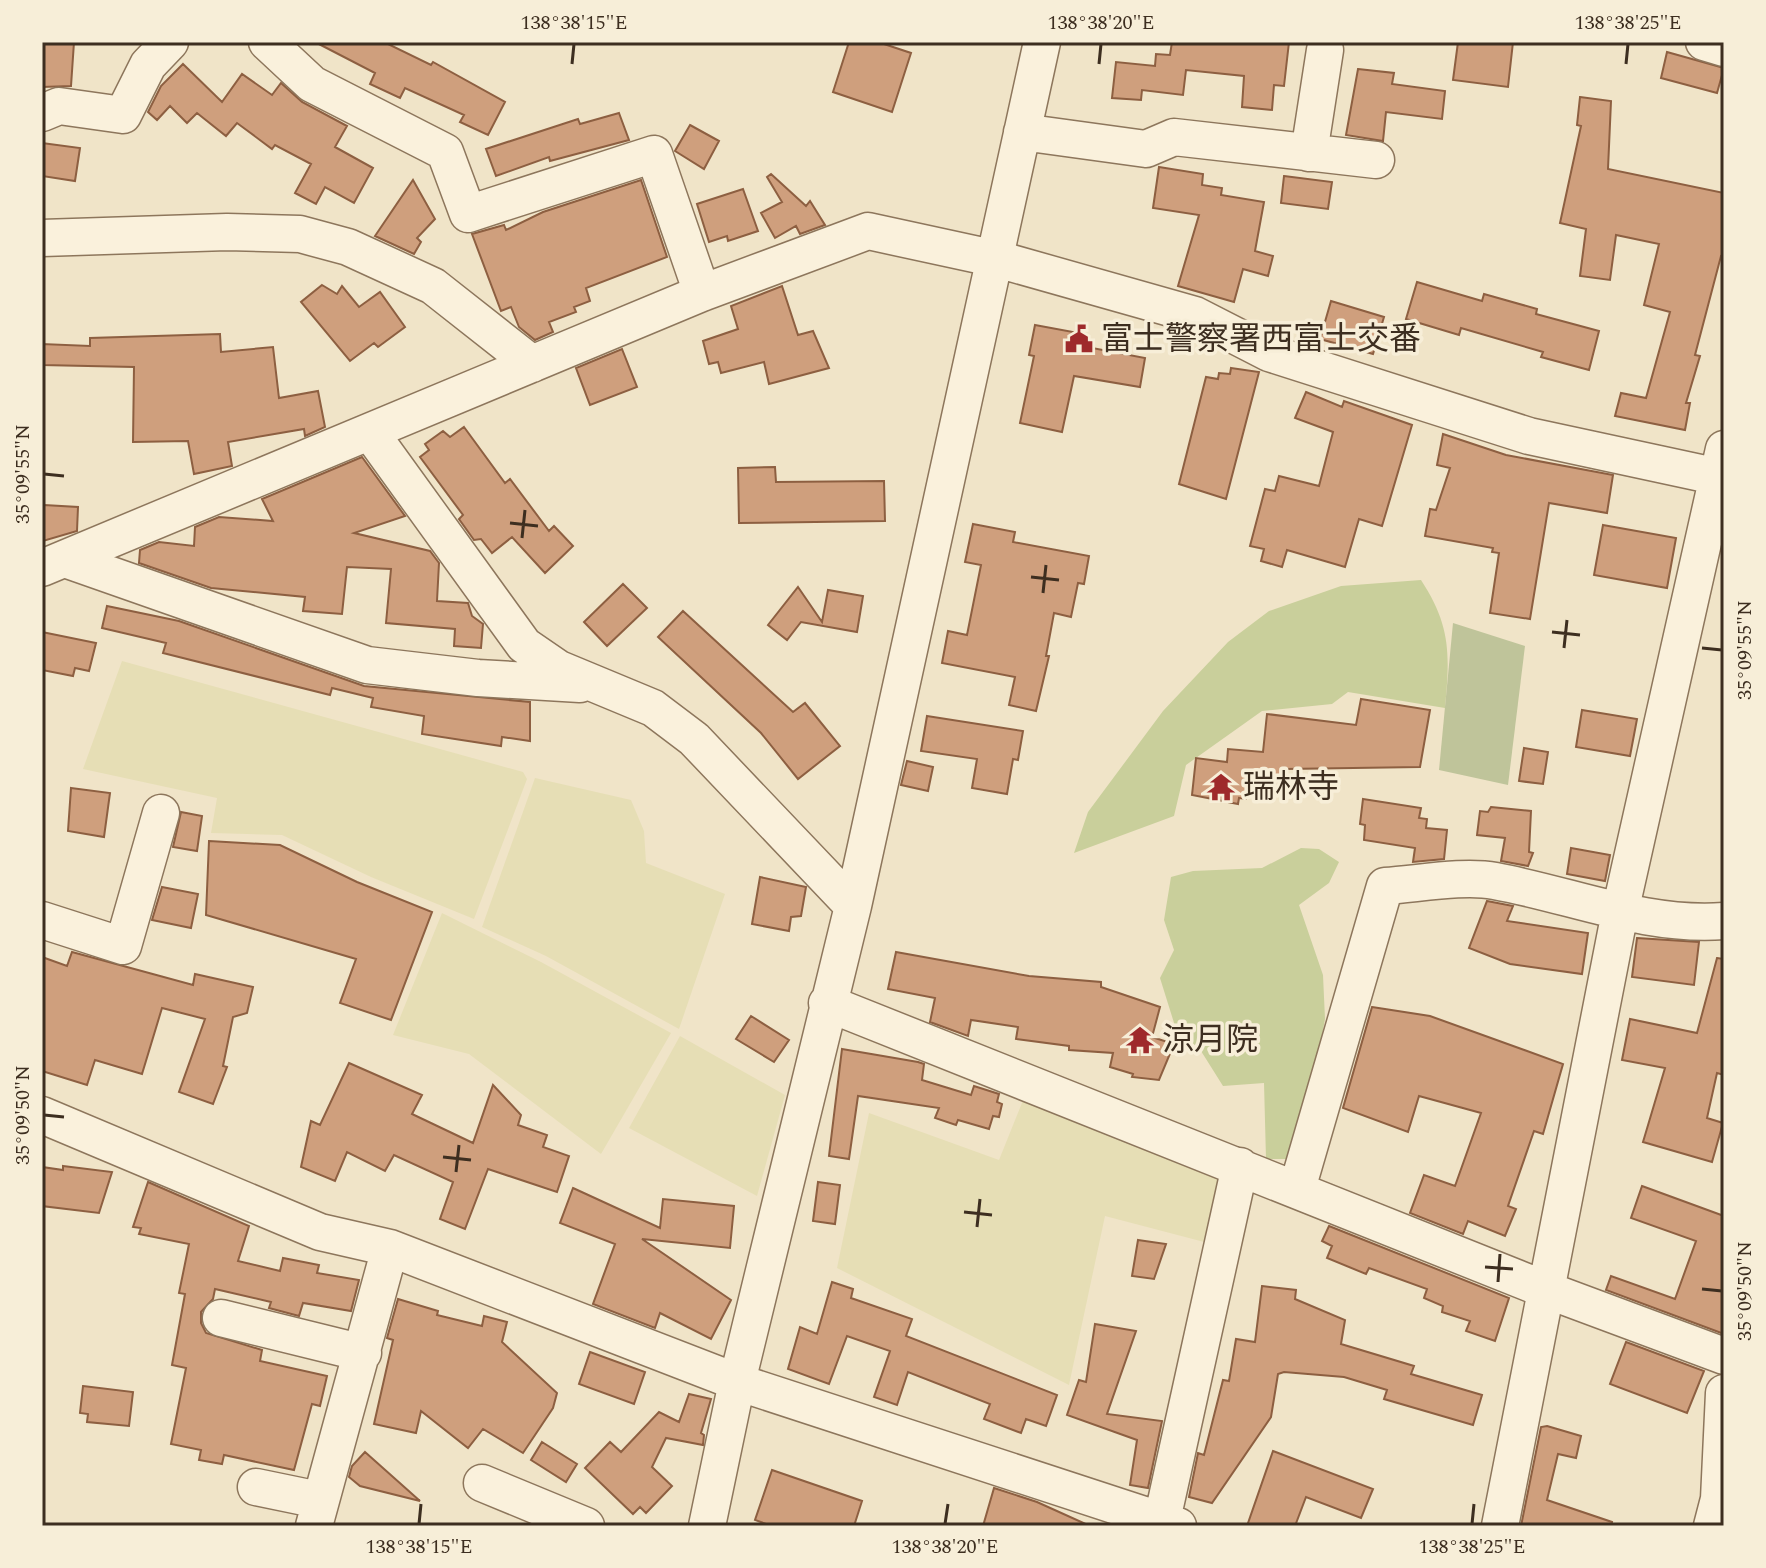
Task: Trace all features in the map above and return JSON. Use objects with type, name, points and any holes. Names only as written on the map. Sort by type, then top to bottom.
[{"type":"street","points":[[42,113],[59,106],[123,115],[148,65],[170,42]]},
{"type":"street","points":[[267,42],[312,84],[445,152],[468,214],[654,154],[702,293]]},
{"type":"street","points":[[1704,42],[1724,48]]},
{"type":"street","points":[[707,1526],[737,1382],[853,906],[997,259],[1038,43]]},
{"type":"street","points":[[1309,153],[1325,50]]},
{"type":"street","points":[[1022,132],[1146,149],[1174,137],[1376,160]]},
{"type":"street","points":[[53,563],[702,293],[868,231],[997,259],[1195,315],[1269,353],[1529,436],[1722,468],[1620,912],[1500,1526]]},
{"type":"street","points":[[42,238],[227,232],[300,234],[348,247],[433,286],[532,364]]},
{"type":"street","points":[[370,432],[524,645],[559,669],[653,708],[694,739],[853,906]]},
{"type":"street","points":[[53,563],[367,665],[478,678],[597,685]]},
{"type":"street","points":[[42,920],[123,946],[161,813]]},
{"type":"street","points":[[1297,1189],[1385,886],[1492,880],[1620,912],[1691,924],[1724,921]]},
{"type":"street","points":[[827,1003],[1544,1289],[1724,1356]]},
{"type":"street","points":[[42,1115],[320,1232],[390,1248],[737,1382],[1170,1523],[1240,1166]]},
{"type":"street","points":[[256,1487],[316,1513],[390,1248]]},
{"type":"street","points":[[221,1318],[363,1353]]},
{"type":"street","points":[[1719,1508],[1724,1393]]},
{"type":"street","points":[[482,1483],[586,1526]]},
{"type":"shaded area","points":[[122,661],[523,772],[527,779],[474,919],[371,877],[282,835],[211,833],[217,798],[83,769]]},
{"type":"shaded area","points":[[535,778],[631,800],[644,831],[646,863],[725,894],[679,1029],[546,956],[482,927]]},
{"type":"shaded area","points":[[442,913],[541,962],[671,1033],[601,1154],[469,1054],[393,1035]]},
{"type":"shaded area","points":[[680,1036],[785,1095],[757,1196],[629,1128]]},
{"type":"shaded area","points":[[1026,1093],[1230,1169],[1208,1243],[1105,1216],[1069,1385],[837,1268],[869,1113],[999,1160]]},
{"type":"green space","points":[[1421,580],[1438,612],[1446,641],[1448,672],[1445,708],[1348,692],[1332,704],[1262,711],[1186,765],[1174,816],[1074,853],[1088,812],[1163,711],[1228,642],[1269,611],[1341,586]]},
{"type":"green space","points":[[1453,623],[1525,646],[1508,785],[1439,770]]},
{"type":"green space","points":[[1301,848],[1319,849],[1339,862],[1329,883],[1299,905],[1323,975],[1325,1019],[1300,1159],[1266,1159],[1264,1083],[1223,1086],[1201,1051],[1175,1026],[1160,978],[1174,950],[1164,920],[1171,877],[1193,871],[1262,868]]},
{"type":"building","points":[[42,42],[74,42],[71,86],[42,87]]},
{"type":"building","points":[[315,42],[384,42],[431,65],[433,62],[505,102],[488,135],[460,122],[464,115],[405,88],[400,98],[370,84],[375,73]]},
{"type":"building","points":[[849,42],[878,42],[911,53],[892,112],[833,92]]},
{"type":"building","points":[[1172,42],[1289,42],[1284,86],[1274,85],[1272,110],[1242,107],[1244,76],[1186,70],[1183,95],[1142,90],[1141,100],[1112,98],[1116,62],[1155,66],[1156,54],[1170,55]]},
{"type":"building","points":[[1458,42],[1513,42],[1508,87],[1453,80]]},
{"type":"building","points":[[1667,52],[1724,68],[1717,93],[1661,78]]},
{"type":"building","points":[[183,64],[222,102],[242,74],[272,95],[281,83],[302,102],[347,126],[335,147],[373,168],[354,203],[325,187],[316,204],[295,193],[311,164],[275,145],[272,149],[237,123],[226,136],[197,113],[187,123],[170,106],[157,120],[148,112],[161,86]]},
{"type":"building","points":[[1358,69],[1394,73],[1392,84],[1445,91],[1442,119],[1386,112],[1383,141],[1346,135]]},
{"type":"building","points":[[1580,97],[1611,101],[1608,169],[1724,193],[1724,257],[1721,256],[1695,355],[1700,356],[1686,403],[1690,403],[1685,430],[1615,416],[1621,393],[1646,398],[1670,312],[1644,305],[1659,244],[1616,235],[1610,280],[1580,276],[1586,229],[1560,223],[1581,126],[1577,125]]},
{"type":"building","points":[[619,113],[629,140],[550,161],[549,157],[496,176],[486,149],[578,119],[580,124]]},
{"type":"building","points":[[690,125],[719,141],[704,169],[675,151]]},
{"type":"building","points":[[42,143],[80,148],[75,181],[42,176]]},
{"type":"building","points":[[1159,167],[1203,174],[1202,185],[1222,188],[1221,195],[1264,202],[1255,251],[1273,256],[1268,276],[1243,269],[1234,302],[1178,286],[1199,215],[1153,208]]},
{"type":"building","points":[[771,174],[806,206],[810,201],[825,225],[800,234],[796,226],[775,238],[761,213],[782,202],[767,177]]},
{"type":"building","points":[[1284,176],[1332,182],[1328,209],[1281,203]]},
{"type":"building","points":[[413,180],[435,219],[417,238],[421,242],[414,254],[375,236]]},
{"type":"building","points":[[641,180],[667,257],[586,288],[590,301],[574,307],[576,312],[549,322],[553,332],[535,340],[519,327],[511,307],[501,311],[472,234],[504,225],[506,230],[543,212]]},
{"type":"building","points":[[743,189],[758,231],[728,241],[727,236],[709,242],[697,204]]},
{"type":"building","points":[[1417,282],[1482,301],[1484,294],[1537,309],[1536,314],[1599,331],[1589,370],[1541,357],[1543,352],[1461,328],[1459,335],[1406,319]]},
{"type":"building","points":[[322,285],[337,294],[342,286],[359,307],[380,292],[405,327],[378,347],[374,343],[350,361],[301,302]]},
{"type":"building","points":[[782,286],[798,335],[813,331],[829,368],[769,384],[764,362],[721,373],[718,362],[709,364],[703,341],[738,329],[731,306]]},
{"type":"building","points":[[1331,301],[1384,317],[1373,354],[1320,339]]},
{"type":"building","points":[[1035,325],[1073,332],[1071,344],[1145,358],[1140,387],[1074,376],[1062,432],[1020,423],[1034,356],[1029,355]]},
{"type":"building","points":[[220,334],[221,352],[273,347],[279,398],[318,391],[325,427],[305,436],[304,429],[228,442],[232,466],[194,474],[188,441],[133,442],[134,367],[42,365],[42,344],[90,346],[90,338]]},
{"type":"building","points":[[622,349],[637,387],[590,405],[576,368]]},
{"type":"building","points":[[1231,368],[1259,372],[1226,499],[1179,484],[1206,377],[1218,379],[1219,373],[1230,374]]},
{"type":"building","points":[[1306,392],[1342,407],[1344,401],[1412,425],[1382,526],[1359,519],[1345,567],[1287,550],[1282,567],[1261,561],[1264,549],[1250,546],[1265,489],[1275,491],[1279,476],[1319,486],[1333,432],[1295,418]]},
{"type":"building","points":[[464,427],[505,483],[510,479],[549,531],[554,526],[573,546],[545,573],[512,537],[492,553],[481,539],[474,540],[459,519],[463,515],[420,457],[429,450],[425,444],[443,431],[450,437]]},
{"type":"building","points":[[1443,434],[1506,455],[1613,475],[1607,513],[1549,503],[1530,619],[1490,613],[1499,553],[1492,552],[1493,548],[1425,536],[1430,509],[1436,510],[1450,468],[1437,465]]},
{"type":"building","points":[[362,457],[405,516],[354,533],[430,551],[439,563],[437,601],[468,603],[472,616],[483,624],[481,648],[454,646],[455,629],[386,623],[391,569],[347,567],[342,614],[303,611],[305,597],[211,588],[139,563],[140,550],[159,542],[194,546],[195,527],[219,517],[273,521],[262,499]]},
{"type":"building","points":[[775,467],[776,482],[884,481],[885,521],[739,523],[738,468]]},
{"type":"building","points":[[44,505],[78,507],[77,531],[43,541]]},
{"type":"building","points":[[973,524],[1015,532],[1013,542],[1089,556],[1084,584],[1078,583],[1071,617],[1054,613],[1046,656],[1049,656],[1036,711],[1009,705],[1015,677],[942,663],[948,631],[967,635],[981,565],[965,562]]},
{"type":"building","points":[[1603,525],[1676,538],[1667,588],[1594,575]]},
{"type":"building","points":[[623,584],[647,608],[607,646],[584,622]]},
{"type":"building","points":[[798,587],[822,622],[828,590],[863,596],[857,632],[801,622],[787,640],[768,625]]},
{"type":"building","points":[[107,606],[179,621],[364,686],[530,702],[530,741],[502,737],[501,746],[422,734],[424,716],[371,707],[373,698],[332,688],[330,695],[163,653],[166,643],[102,628]]},
{"type":"building","points":[[683,611],[793,712],[805,703],[840,746],[798,779],[761,733],[658,637]]},
{"type":"building","points":[[42,632],[96,643],[89,671],[75,668],[73,676],[42,670]]},
{"type":"building","name":"瑞林寺","points":[[1361,699],[1430,710],[1420,767],[1286,769],[1284,793],[1248,789],[1246,799],[1239,798],[1238,804],[1192,795],[1196,758],[1227,762],[1228,749],[1263,752],[1267,714],[1356,725]]},
{"type":"building","points":[[1582,710],[1637,719],[1630,756],[1576,747]]},
{"type":"building","points":[[927,716],[1023,731],[1018,760],[1013,759],[1007,794],[972,788],[977,759],[921,751]]},
{"type":"building","points":[[1524,748],[1548,752],[1543,784],[1519,781]]},
{"type":"building","points":[[907,761],[933,767],[928,791],[901,785]]},
{"type":"building","points":[[71,788],[110,793],[104,837],[68,831]]},
{"type":"building","points":[[1363,799],[1421,808],[1419,818],[1427,819],[1426,828],[1447,830],[1444,859],[1413,862],[1415,848],[1364,840],[1365,825],[1360,824]]},
{"type":"building","points":[[1491,807],[1531,811],[1529,852],[1533,853],[1528,866],[1501,861],[1505,838],[1477,835],[1480,811],[1488,812]]},
{"type":"building","points":[[181,812],[202,816],[197,851],[173,847]]},
{"type":"building","points":[[209,841],[280,845],[357,882],[432,912],[391,1020],[340,1003],[356,959],[206,915]]},
{"type":"building","points":[[1571,848],[1610,855],[1605,881],[1567,874]]},
{"type":"building","points":[[760,877],[806,887],[801,916],[791,917],[789,931],[752,924]]},
{"type":"building","points":[[162,887],[198,894],[191,928],[152,920]]},
{"type":"building","points":[[1487,901],[1513,906],[1507,921],[1588,933],[1582,974],[1510,964],[1469,948]]},
{"type":"building","points":[[1637,938],[1699,942],[1694,985],[1632,977]]},
{"type":"building","points":[[72,952],[193,985],[195,974],[253,987],[247,1013],[233,1017],[223,1066],[227,1067],[213,1104],[179,1092],[205,1019],[162,1008],[142,1074],[95,1060],[87,1085],[42,1071],[42,957],[67,966]]},
{"type":"building","points":[[896,952],[1029,976],[1101,982],[1101,987],[1160,1007],[1152,1037],[1174,1044],[1159,1080],[1132,1077],[1133,1074],[1110,1067],[1113,1053],[1069,1050],[1069,1046],[1016,1039],[1018,1027],[971,1020],[968,1036],[930,1022],[935,998],[888,989]]},
{"type":"building","points":[[1717,958],[1724,959],[1724,1075],[1717,1073],[1707,1118],[1723,1123],[1712,1162],[1643,1142],[1665,1068],[1622,1060],[1630,1019],[1697,1033]]},
{"type":"building","points":[[1372,1007],[1430,1016],[1563,1064],[1543,1134],[1534,1131],[1508,1206],[1516,1209],[1505,1236],[1468,1221],[1463,1234],[1410,1213],[1424,1175],[1455,1186],[1481,1113],[1419,1096],[1408,1132],[1343,1108]]},
{"type":"building","points":[[751,1016],[789,1040],[774,1062],[736,1039]]},
{"type":"building","points":[[842,1049],[924,1064],[922,1080],[971,1095],[974,1086],[999,1094],[997,1102],[1002,1104],[999,1117],[993,1116],[989,1129],[958,1120],[956,1125],[935,1118],[939,1108],[858,1096],[849,1159],[829,1156]]},
{"type":"building","points":[[349,1063],[422,1095],[412,1114],[473,1143],[493,1085],[521,1115],[518,1125],[547,1135],[543,1147],[569,1156],[557,1192],[488,1169],[465,1229],[440,1219],[453,1182],[394,1155],[385,1171],[347,1152],[335,1181],[301,1167],[311,1121],[320,1125]]},
{"type":"building","points":[[63,1166],[112,1172],[99,1213],[42,1206],[42,1167],[63,1170]]},
{"type":"building","points":[[148,1182],[249,1226],[238,1261],[280,1271],[283,1258],[319,1265],[317,1273],[359,1280],[351,1311],[303,1303],[299,1316],[269,1308],[271,1302],[215,1289],[213,1299],[201,1312],[201,1323],[206,1333],[262,1350],[260,1361],[327,1376],[320,1406],[312,1404],[294,1470],[224,1455],[222,1464],[199,1460],[201,1450],[171,1444],[186,1368],[172,1365],[185,1294],[179,1293],[189,1244],[139,1234],[141,1228],[133,1227]]},
{"type":"building","points":[[818,1182],[840,1185],[835,1224],[813,1221]]},
{"type":"building","points":[[1642,1186],[1724,1216],[1724,1334],[1606,1290],[1611,1276],[1675,1299],[1696,1241],[1631,1218]]},
{"type":"building","points":[[573,1188],[660,1228],[663,1199],[734,1206],[730,1248],[642,1239],[731,1300],[711,1339],[660,1313],[655,1328],[593,1304],[615,1244],[560,1223]]},
{"type":"building","points":[[1329,1226],[1509,1298],[1495,1341],[1466,1331],[1470,1321],[1442,1312],[1443,1306],[1424,1298],[1427,1289],[1369,1268],[1366,1274],[1327,1258],[1332,1246],[1322,1241]]},
{"type":"building","points":[[1138,1240],[1166,1244],[1154,1279],[1132,1276]]},
{"type":"building","points":[[832,1282],[853,1289],[851,1298],[912,1319],[906,1336],[1057,1395],[1046,1426],[1026,1419],[1021,1433],[984,1419],[990,1404],[908,1372],[897,1405],[874,1397],[890,1351],[847,1336],[829,1384],[788,1369],[800,1327],[817,1334]]},
{"type":"building","points":[[1262,1286],[1296,1290],[1295,1299],[1345,1320],[1341,1344],[1414,1366],[1411,1374],[1482,1395],[1473,1425],[1384,1399],[1387,1390],[1344,1377],[1284,1372],[1278,1374],[1271,1417],[1212,1503],[1189,1497],[1198,1453],[1204,1455],[1223,1380],[1229,1381],[1236,1339],[1255,1342]]},
{"type":"building","points":[[398,1299],[438,1311],[437,1315],[482,1326],[484,1316],[507,1322],[502,1342],[557,1393],[553,1408],[523,1453],[483,1429],[468,1448],[421,1411],[416,1433],[374,1424],[393,1340],[387,1338]]},
{"type":"building","points":[[1095,1324],[1136,1331],[1107,1414],[1162,1421],[1148,1488],[1130,1485],[1137,1440],[1067,1415],[1079,1380],[1086,1382]]},
{"type":"building","points":[[1626,1342],[1704,1371],[1687,1413],[1610,1384]]},
{"type":"building","points":[[590,1352],[645,1372],[634,1404],[579,1384]]},
{"type":"building","points":[[83,1386],[133,1392],[129,1426],[87,1422],[88,1414],[80,1413]]},
{"type":"building","points":[[689,1394],[711,1399],[701,1433],[704,1435],[703,1445],[666,1438],[652,1467],[672,1486],[646,1513],[640,1507],[633,1514],[585,1468],[610,1442],[621,1452],[659,1412],[679,1422]]},
{"type":"building","points":[[1541,1427],[1581,1436],[1576,1458],[1558,1454],[1547,1500],[1612,1522],[1611,1526],[1521,1526]]},
{"type":"building","points":[[542,1442],[577,1464],[566,1482],[531,1460]]},
{"type":"building","points":[[1273,1451],[1373,1489],[1361,1518],[1306,1497],[1295,1526],[1247,1526]]},
{"type":"building","points":[[365,1452],[420,1501],[360,1486],[349,1477],[352,1466]]},
{"type":"building","points":[[772,1470],[862,1501],[854,1526],[772,1526],[755,1520]]},
{"type":"building","points":[[994,1488],[1037,1502],[1090,1526],[983,1526]]},
{"type":"place","name":"富士警察署西富士交番","points":[[1079,339]]},
{"type":"place","name":"瑞林寺","points":[[1221,787]]},
{"type":"place","name":"涼月院","points":[[1140,1040]]}]
